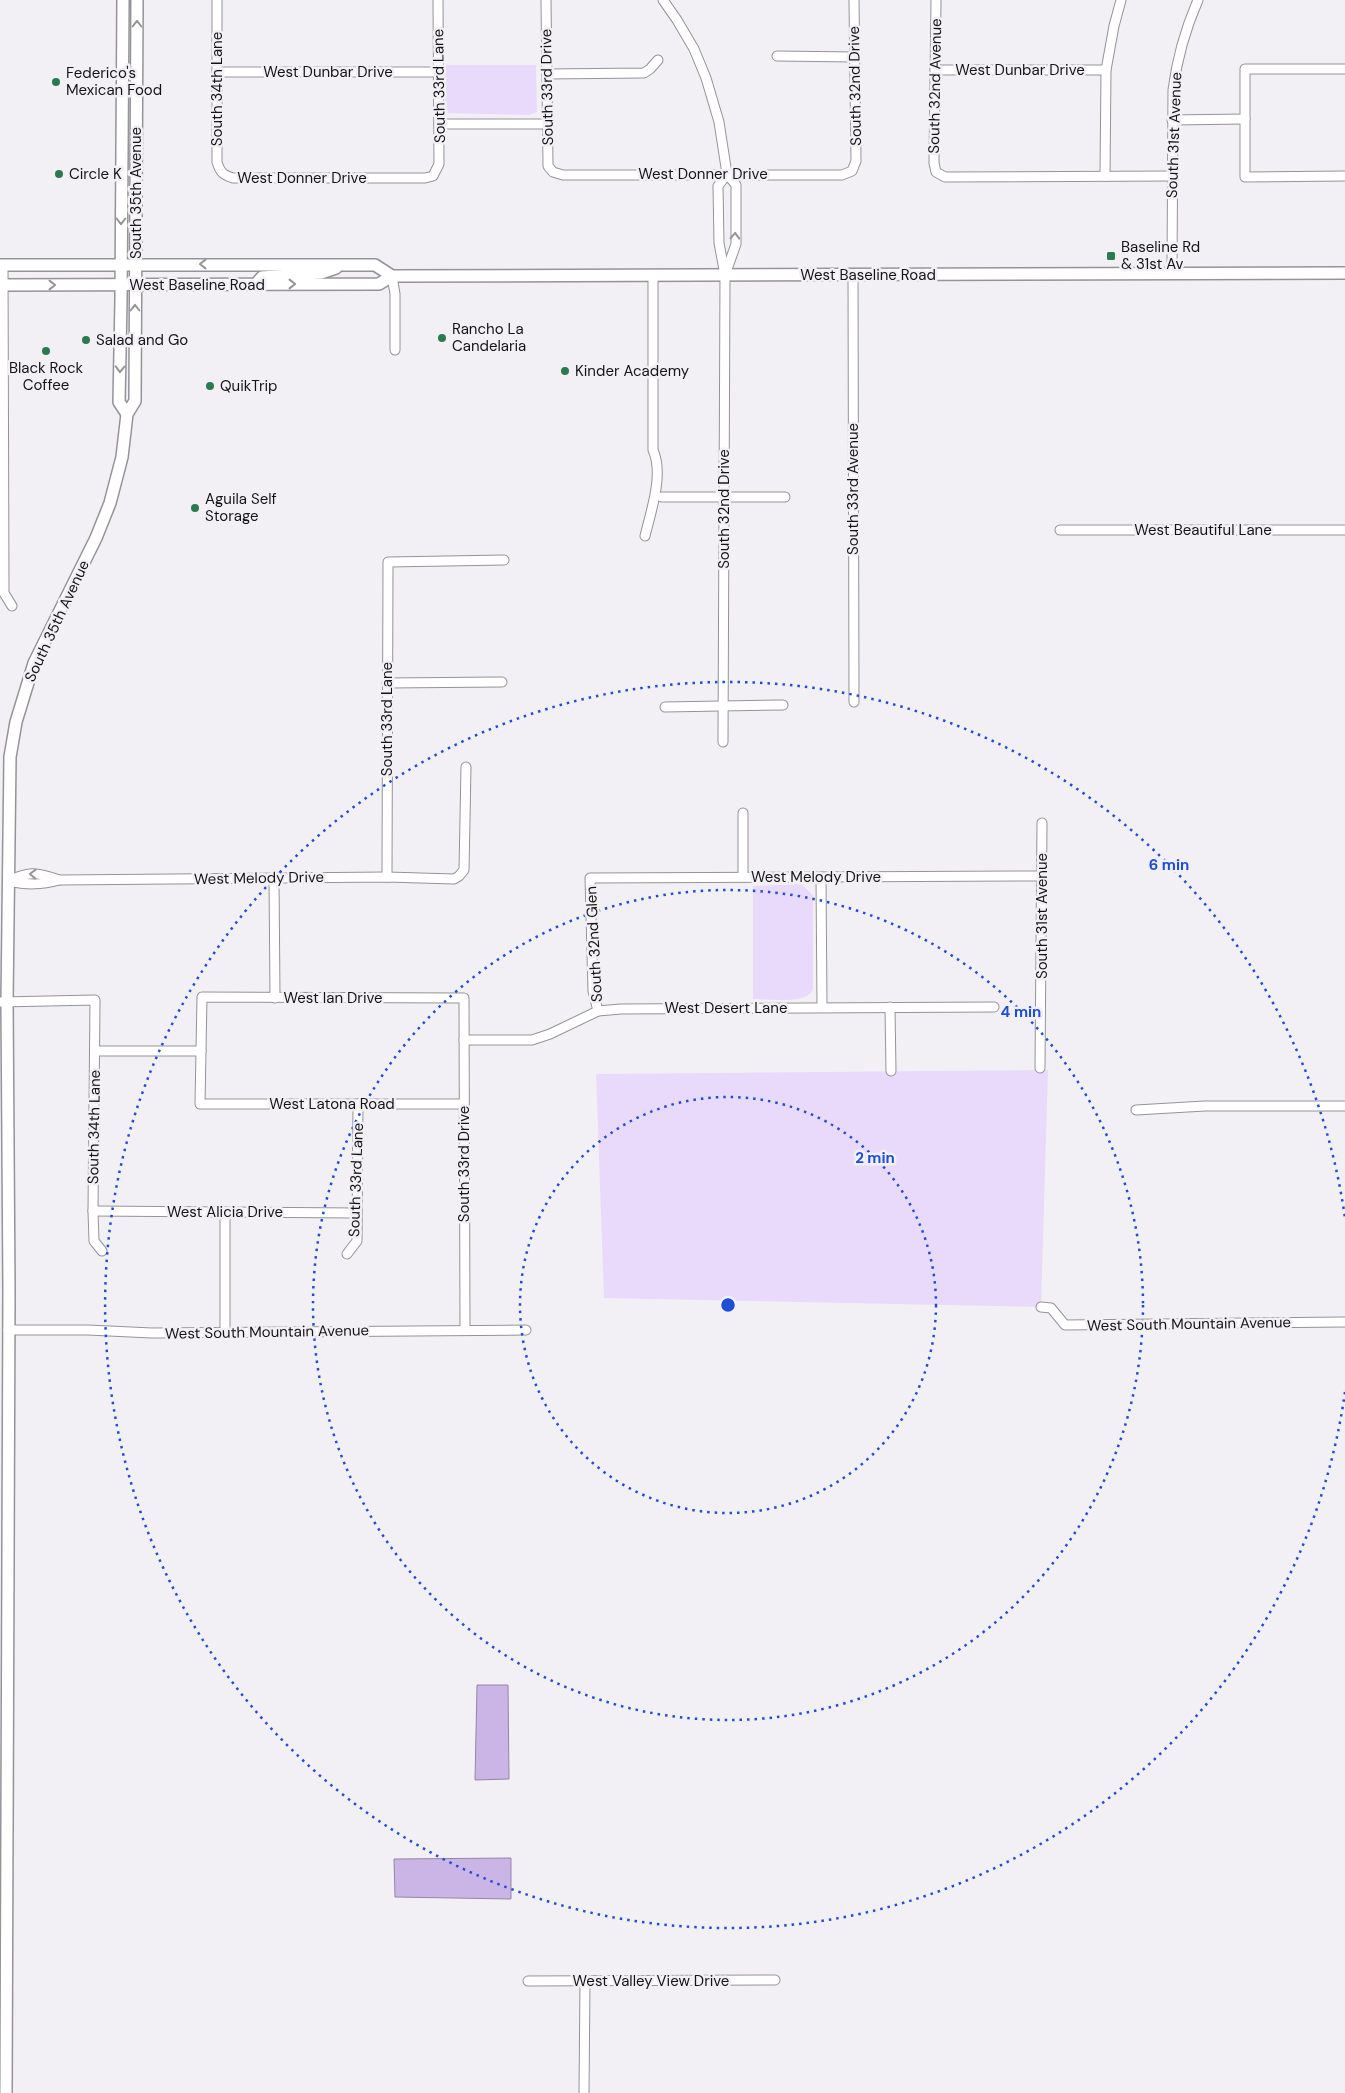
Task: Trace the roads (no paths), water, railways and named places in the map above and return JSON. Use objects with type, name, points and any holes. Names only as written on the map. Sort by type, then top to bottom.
[{"type":"main road","name":"South 35th Avenue","points":[[123,0],[119,402],[127,414]]},
{"type":"main road","name":"South 35th Avenue","points":[[6,2093],[8,1330],[2,1001],[8,881],[10,757],[16,722],[34,663],[96,538],[110,503],[122,457],[127,414],[135,401],[137,0]]},
{"type":"main road","points":[[122,46],[137,47]]},
{"type":"main road","name":"West Baseline Road","points":[[2,265],[375,265],[392,276]]},
{"type":"main road","points":[[255,285],[262,277],[321,273],[344,265]]},
{"type":"main road","name":"West Baseline Road","points":[[2,285],[379,284],[392,276],[1345,273]]},
{"type":"street","name":"South 34th Lane","points":[[217,0],[217,162],[225,176]]},
{"type":"street","name":"South 33rd Lane","points":[[437,171],[439,164],[438,0]]},
{"type":"street","name":"South 33rd Drive","points":[[546,0],[548,166],[553,172]]},
{"type":"street","points":[[663,0],[694,49],[706,78],[719,122],[727,174],[736,185],[736,244],[724,275]]},
{"type":"street","name":"South 32nd Drive","points":[[852,171],[856,161],[854,0]]},
{"type":"street","name":"South 32nd Avenue","points":[[936,0],[934,163],[936,172],[945,177],[1105,176]]},
{"type":"street","points":[[1121,0],[1106,70],[1105,176],[1172,176]]},
{"type":"street","name":"South 31st Avenue","points":[[1172,273],[1172,120],[1176,67],[1188,22],[1198,0]]},
{"type":"street","points":[[777,56],[855,57]]},
{"type":"street","points":[[547,74],[644,72],[650,69],[658,60]]},
{"type":"street","points":[[1345,69],[1245,69],[1245,177],[1345,176]]},
{"type":"street","name":"West Dunbar Drive","points":[[935,70],[1106,70]]},
{"type":"street","name":"West Dunbar Drive","points":[[217,72],[438,72]]},
{"type":"street","points":[[1172,120],[1245,119]]},
{"type":"street","points":[[439,124],[548,124]]},
{"type":"street","name":"West Donner Drive","points":[[225,176],[233,178],[425,178],[433,176],[437,171]]},
{"type":"street","name":"West Donner Drive","points":[[553,172],[563,175],[842,175],[852,171]]},
{"type":"street","points":[[724,275],[718,243],[718,186],[727,174]]},
{"type":"street","points":[[718,211],[736,211]]},
{"type":"street","points":[[2,265],[4,593],[12,606]]},
{"type":"street","points":[[645,536],[656,495],[657,462],[653,450],[653,275]]},
{"type":"street","name":"South 32nd Drive","points":[[723,742],[724,275]]},
{"type":"street","name":"South 33rd Avenue","points":[[853,275],[854,702]]},
{"type":"street","points":[[392,276],[395,294],[395,350]]},
{"type":"street","points":[[662,497],[785,497]]},
{"type":"street","name":"West Beautiful Lane","points":[[1060,530],[1345,530]]},
{"type":"street","name":"South 33rd Lane","points":[[387,877],[388,562],[504,560]]},
{"type":"street","points":[[387,683],[502,682]]},
{"type":"street","points":[[665,707],[783,705]]},
{"type":"street","name":"West Melody Drive","points":[[8,881],[28,873],[41,874],[59,880],[387,877],[454,879],[464,870],[466,767]]},
{"type":"street","points":[[743,813],[743,877]]},
{"type":"street","name":"South 31st Avenue","points":[[1040,1068],[1042,823]]},
{"type":"street","points":[[822,876],[822,1007]]},
{"type":"street","name":"West Melody Drive","points":[[590,878],[1042,876]]},
{"type":"street","points":[[274,878],[275,998]]},
{"type":"street","name":"South 32nd Glen","points":[[590,878],[593,991],[598,1011]]},
{"type":"street","name":"West Ian Drive","points":[[201,1052],[202,997],[464,998]]},
{"type":"street","name":"South 33rd Drive","points":[[464,998],[465,1330]]},
{"type":"street","name":"South 34th Lane","points":[[2,1001],[94,1000],[93,1211],[94,1241],[102,1251]]},
{"type":"street","points":[[890,1007],[891,1071]]},
{"type":"street","name":"West Desert Lane","points":[[464,1040],[532,1040],[550,1034],[598,1011],[621,1009],[994,1007]]},
{"type":"street","points":[[95,1052],[201,1052]]},
{"type":"street","name":"West Latona Road","points":[[201,1052],[200,1104],[464,1104]]},
{"type":"street","name":"South 33rd Lane","points":[[347,1254],[356,1241],[358,1104]]},
{"type":"street","points":[[1136,1110],[1205,1106],[1345,1106]]},
{"type":"street","name":"West Alicia Drive","points":[[93,1211],[357,1213]]},
{"type":"street","points":[[225,1212],[225,1332]]},
{"type":"street","name":"West South Mountain Avenue","points":[[1041,1307],[1051,1308],[1065,1325],[1345,1322]]},
{"type":"street","name":"West South Mountain Avenue","points":[[8,1330],[152,1332],[526,1330]]},
{"type":"street","name":"West Valley View Drive","points":[[528,1982],[775,1980]]},
{"type":"street","points":[[584,1981],[584,2093]]},
{"type":"place","name":"Federico's Mexican Food","points":[[56,82]]},
{"type":"place","name":"Circle K","points":[[59,174]]},
{"type":"place","name":"Baseline Rd & 31st Av","points":[[1111,256]]},
{"type":"place","name":"Rancho La Candelaria","points":[[442,338]]},
{"type":"place","name":"Salad and Go","points":[[86,340]]},
{"type":"place","name":"Black Rock Coffee","points":[[46,351]]},
{"type":"place","name":"Kinder Academy","points":[[565,371]]},
{"type":"place","name":"QuikTrip","points":[[210,386]]},
{"type":"place","name":"Aguila Self Storage","points":[[195,508]]}]
